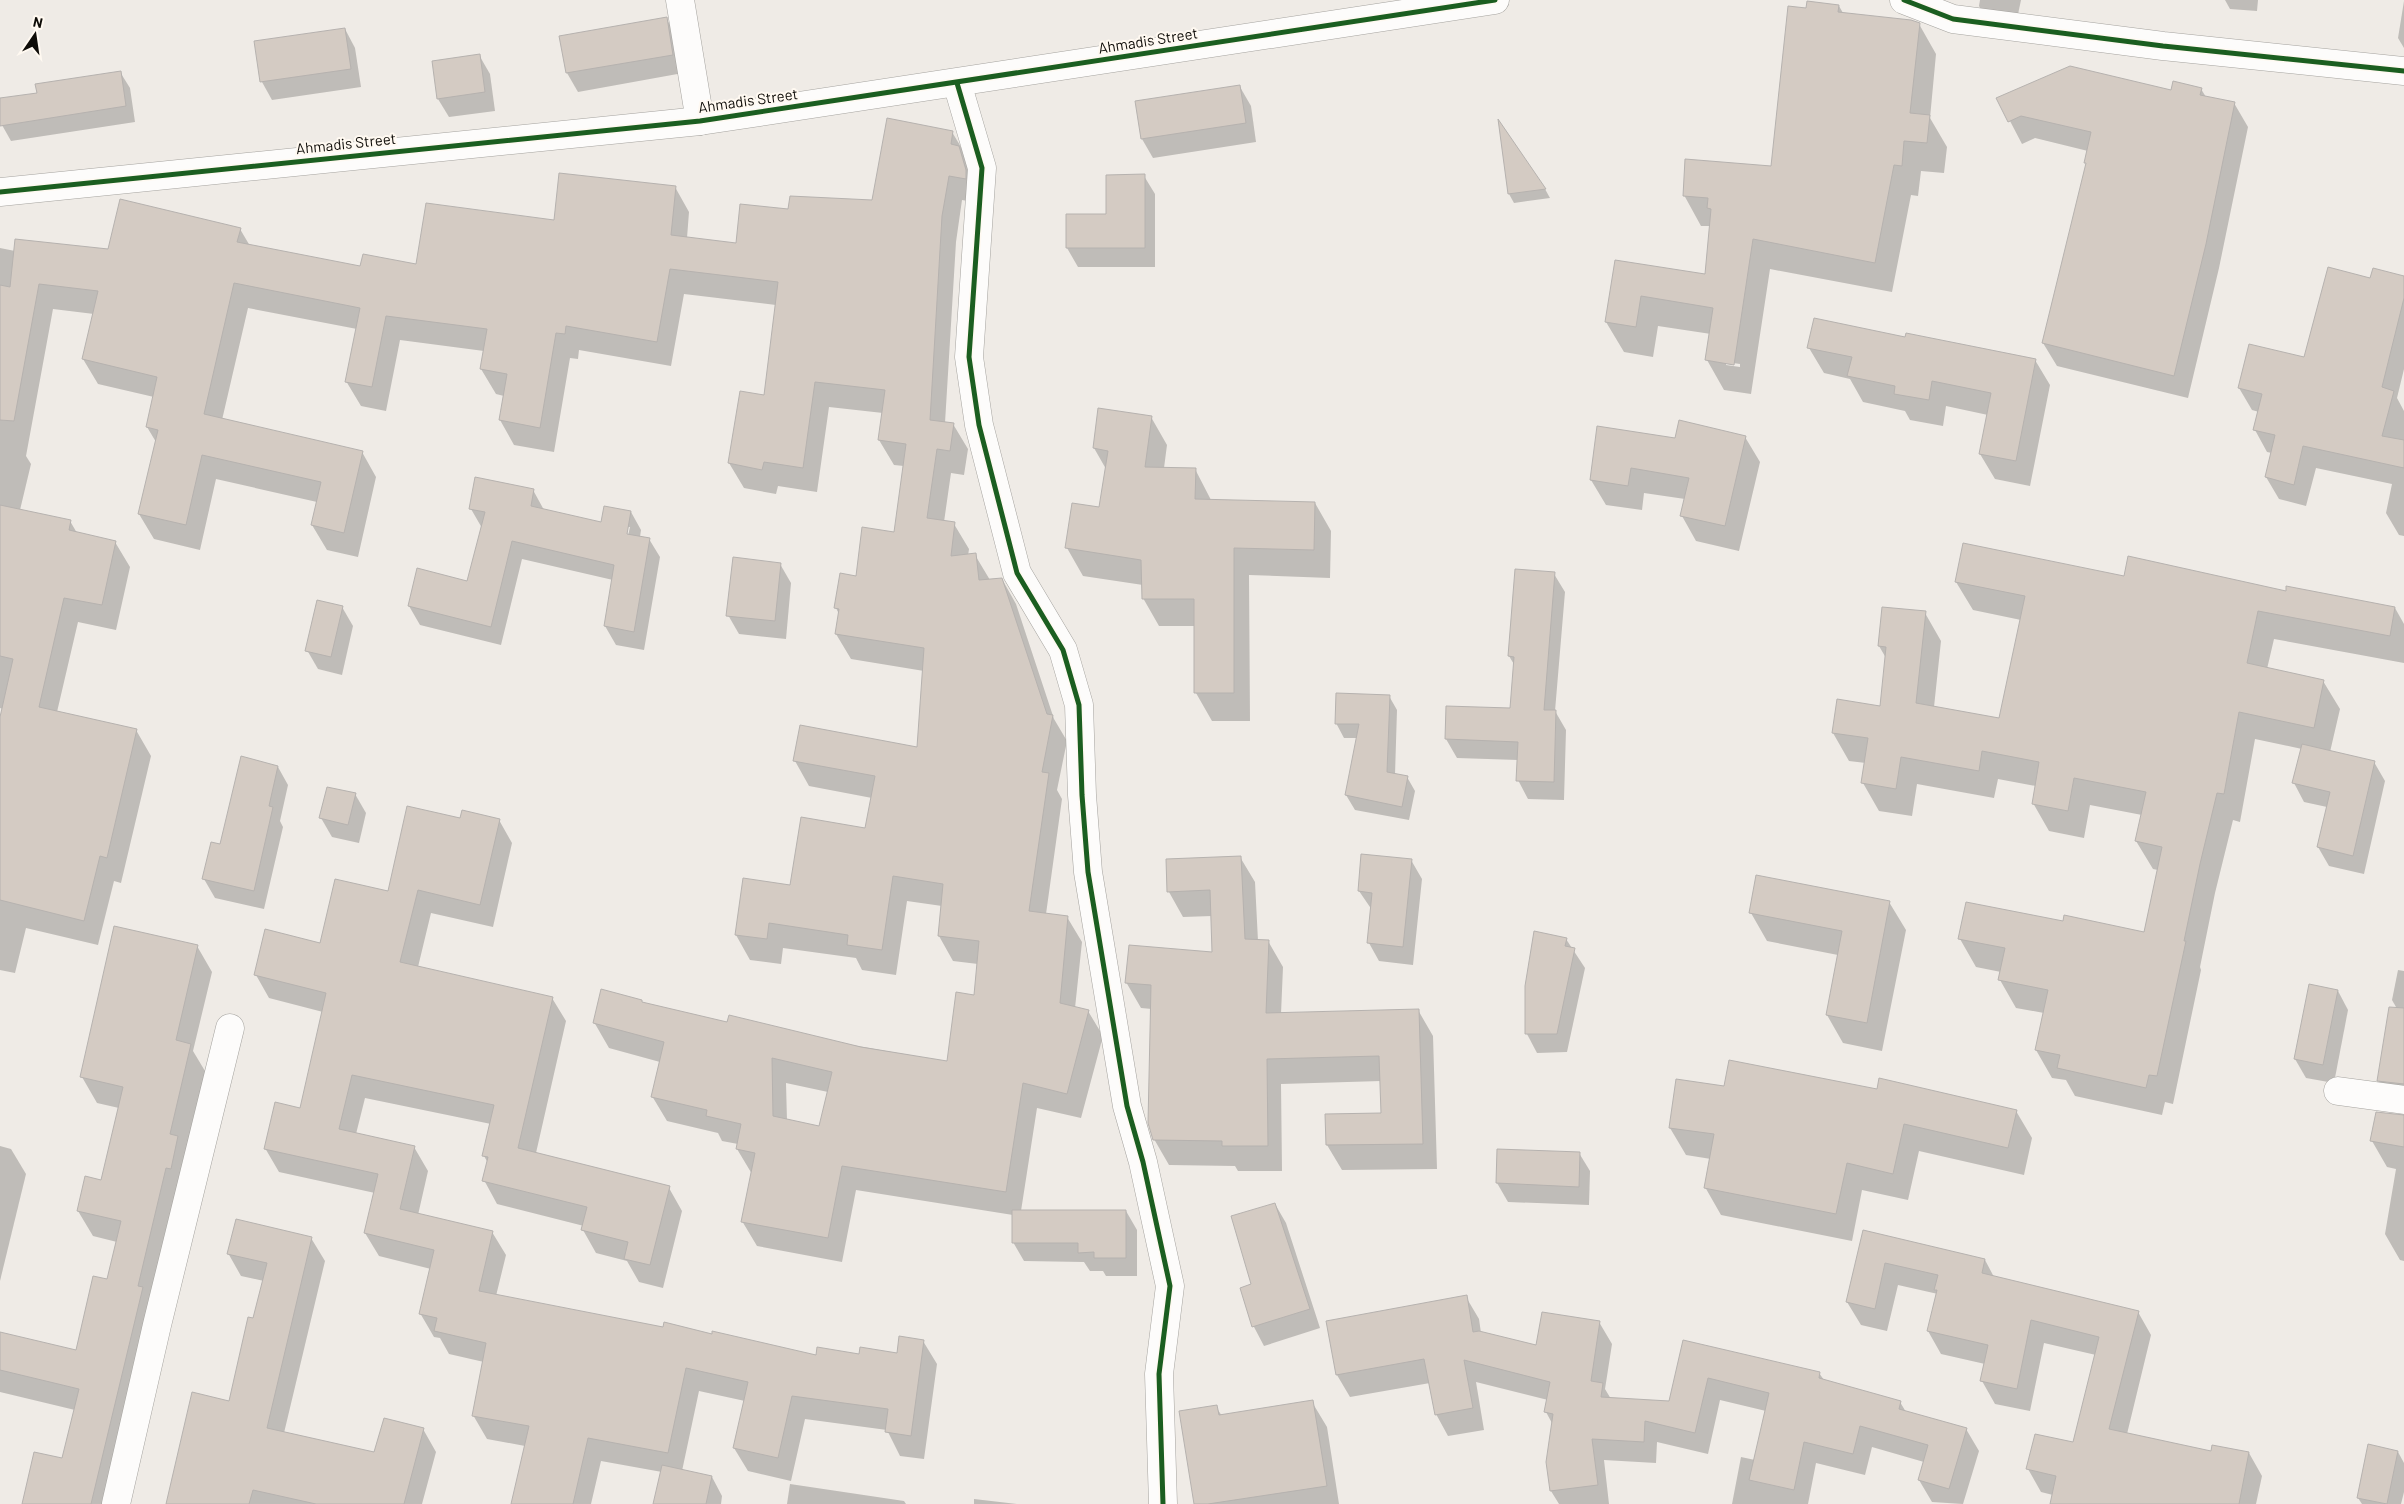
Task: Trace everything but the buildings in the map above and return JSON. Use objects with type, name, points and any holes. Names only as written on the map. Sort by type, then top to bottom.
[{"type":"street","points":[[680,0],[700,121]]},
{"type":"street","name":"Ahmadis Street","points":[[0,192],[700,121],[1495,0]]},
{"type":"street","points":[[1904,0],[1953,20],[2163,46],[2404,71]]},
{"type":"street","points":[[957,83],[982,168],[969,357],[979,426],[1017,573],[1063,650],[1079,705],[1082,795],[1088,872],[1127,1106],[1143,1162],[1170,1286],[1158,1374],[1163,1504]]},
{"type":"street","points":[[116,1504],[230,1028]]},
{"type":"street","points":[[2338,1091],[2404,1100]]},
{"type":"cycle path","points":[[0,192],[700,121],[1495,0]]},
{"type":"cycle path","points":[[1904,0],[1953,19],[2163,46],[2404,71]]},
{"type":"cycle path","points":[[957,83],[982,168],[969,357],[979,425],[1017,573],[1063,650],[1079,705],[1082,795],[1088,872],[1127,1106],[1143,1162],[1170,1286],[1159,1374],[1163,1504]]}]
